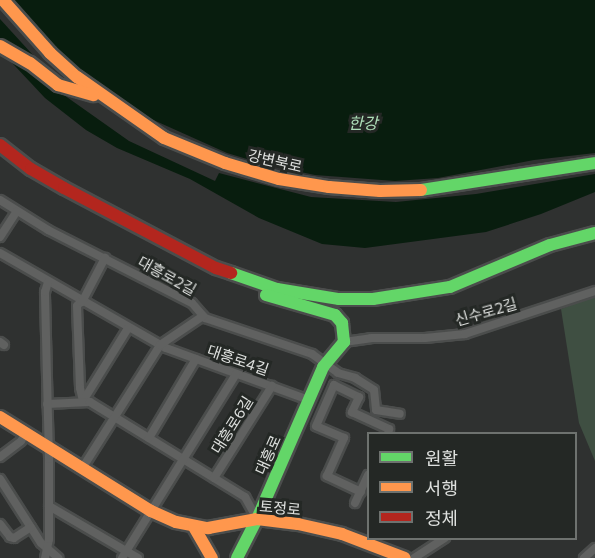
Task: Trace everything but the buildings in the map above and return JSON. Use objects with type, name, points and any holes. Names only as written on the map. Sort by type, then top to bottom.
[{"type":"main road","name":"강변북로","points":[[3,0],[50,53],[102,98],[164,138],[225,163],[279,179],[329,187],[381,191],[433,190],[595,163]]},
{"type":"main road","points":[[0,46],[30,63],[58,85],[102,98]]},
{"type":"main road","points":[[0,146],[31,169],[117,218],[216,268],[277,289],[339,299],[373,299],[450,287],[550,245],[595,233]]},
{"type":"main road","points":[[242,278],[253,289],[272,297],[335,315],[342,323],[345,342]]},
{"type":"main road","name":"대흥로","points":[[237,558],[257,519],[325,364],[345,342]]},
{"type":"main road","name":"토정로","points":[[0,417],[151,511],[194,527],[235,525],[257,519],[298,524],[342,534],[405,558]]},
{"type":"main road","points":[[194,527],[212,558]]},
{"type":"street","name":"대흥로2길","points":[[0,200],[16,212],[192,303],[203,316],[312,354],[325,364]]},
{"type":"street","points":[[0,237],[16,212]]},
{"type":"street","name":"대흥로4길","points":[[0,253],[160,345],[309,400]]},
{"type":"street","points":[[83,401],[80,388],[77,306],[82,302],[105,258]]},
{"type":"street","points":[[45,558],[49,506],[45,292],[48,282]]},
{"type":"street","name":"신수로2길","points":[[345,342],[371,338],[425,338],[465,334],[595,291]]},
{"type":"street","points":[[83,467],[160,345],[203,316]]},
{"type":"street","points":[[83,401],[128,328]]},
{"type":"street","points":[[149,438],[196,359]]},
{"type":"street","points":[[325,364],[374,390],[376,410],[400,414]]},
{"type":"street","name":"대흥로6길","points":[[183,460],[236,374]]},
{"type":"street","points":[[361,492],[327,476],[344,438],[316,426],[334,385],[359,397],[352,412],[390,429],[389,432]]},
{"type":"street","name":"대흥로6길","points":[[214,478],[272,386]]},
{"type":"street","points":[[47,404],[90,402],[245,497],[257,519]]},
{"type":"street","points":[[0,457],[21,441],[26,433]]},
{"type":"street","points":[[124,554],[183,460]]},
{"type":"street","points":[[0,479],[41,543],[58,558]]},
{"type":"street","points":[[356,503],[367,479]]},
{"type":"street","points":[[49,506],[124,554],[138,558]]},
{"type":"street","points":[[0,524],[10,537],[14,538],[32,527]]},
{"type":"street","points":[[414,558],[442,540]]},
{"type":"street","points":[[584,558],[595,548]]},
{"type":"shaded area","points":[[595,296],[595,461],[579,423],[561,309]]},
{"type":"water","name":"한강","points":[[0,0],[595,0],[595,192],[541,214],[486,232],[365,248],[322,244],[259,218],[190,179],[117,148],[86,130],[45,98],[0,50]]},
{"type":"pier","points":[[0,0],[33,24],[78,69],[149,118],[227,153],[267,165],[315,175],[395,181],[438,178],[534,160],[595,153],[595,174],[476,194],[396,202],[311,197],[219,173],[215,181],[129,141],[54,88],[42,65],[0,19]]},
{"type":"traffic: fast","points":[[421,190],[595,163]]},
{"type":"traffic: fast","points":[[231,273],[277,289],[339,299],[373,299],[450,287],[550,245],[595,233]]},
{"type":"traffic: fast","points":[[266,295],[335,315],[342,323],[344,342]]},
{"type":"traffic: fast","points":[[237,558],[257,519],[323,367],[344,342]]},
{"type":"traffic: slow","points":[[3,0],[50,53],[77,77],[164,138],[225,163],[279,179],[329,187],[380,191],[421,190]]},
{"type":"traffic: slow","points":[[0,46],[30,63],[58,85],[94,95]]},
{"type":"traffic: slow","points":[[0,417],[151,511],[176,522],[208,528],[257,519],[298,524],[342,534],[405,558]]},
{"type":"traffic: slow","points":[[194,527],[212,558]]},
{"type":"traffic: jam","points":[[0,145],[31,169],[64,188],[216,268],[231,273]]}]
